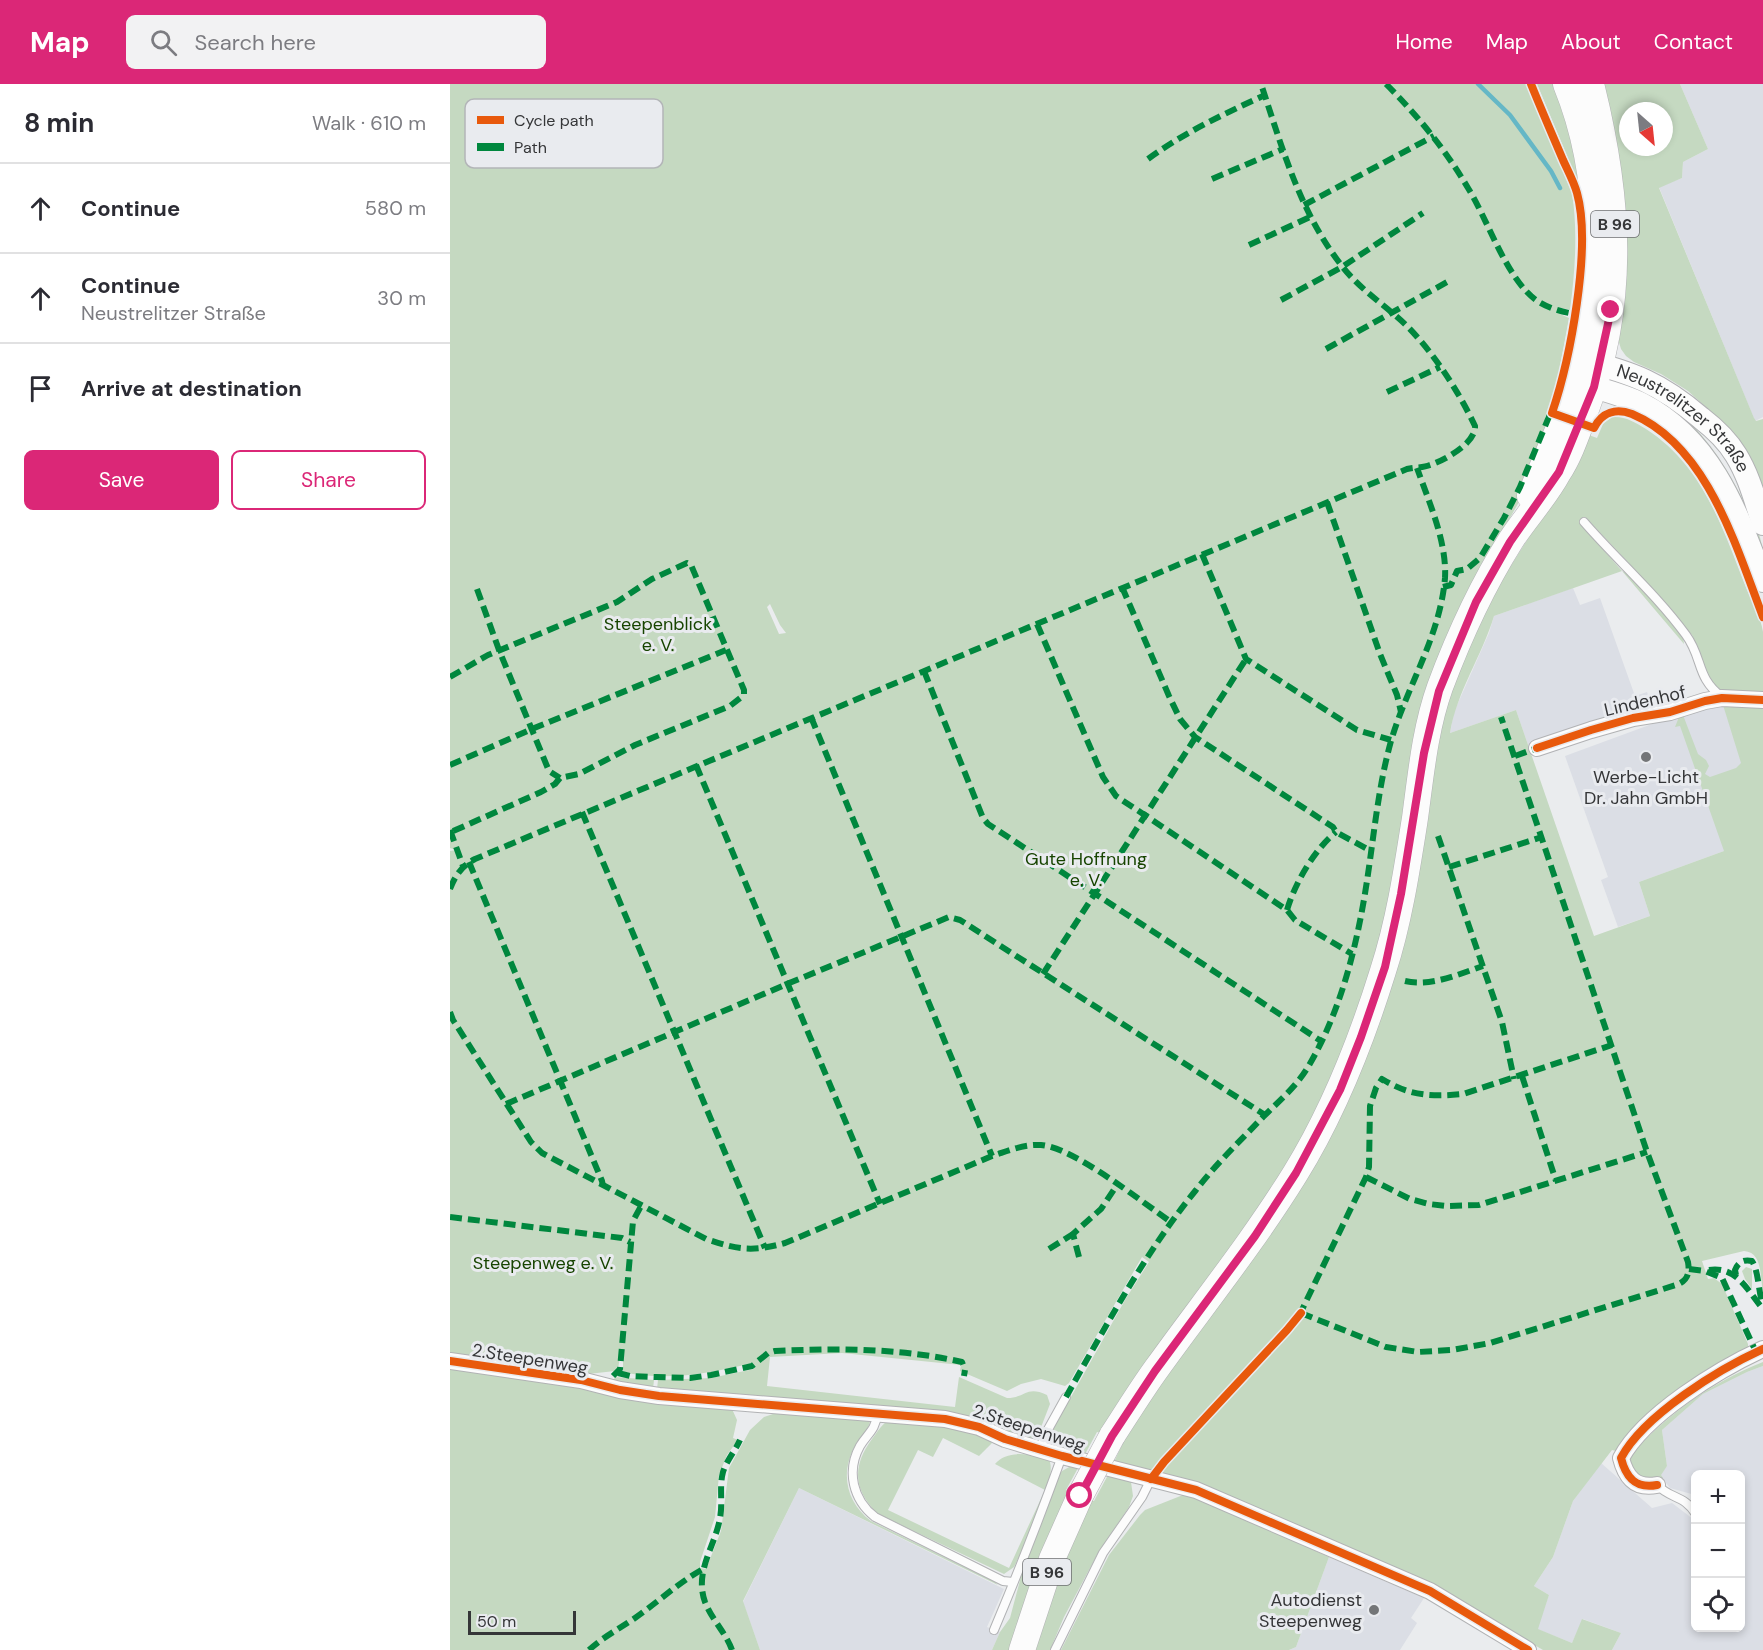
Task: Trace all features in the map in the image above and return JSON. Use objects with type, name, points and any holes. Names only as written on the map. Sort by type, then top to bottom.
[{"type":"main road","name":"B 96","points":[[1022,1650],[1052,1559],[1080,1496],[1112,1436],[1155,1371],[1255,1236],[1296,1173],[1340,1090],[1361,1037],[1385,967],[1403,883],[1424,753],[1439,691],[1469,617],[1510,542],[1559,425],[1587,373],[1594,269],[1591,178],[1582,133],[1566,84]]},
{"type":"main road","name":"Neustrelitzer Straße","points":[[1587,373],[1611,310],[1615,225],[1610,177],[1591,84]]},
{"type":"main road","name":"Neustrelitzer Straße","points":[[1587,373],[1630,373],[1654,383],[1680,400],[1709,424],[1736,454],[1763,524]]},
{"type":"main road","name":"Neustrelitzer Straße","points":[[1587,373],[1674,425],[1701,451],[1726,492],[1763,581]]},
{"type":"street","name":"Lindenhof","points":[[1537,748],[1591,729],[1722,698],[1763,700]]},
{"type":"street","points":[[1657,1485],[1640,1485],[1627,1475],[1621,1458],[1625,1451],[1653,1420],[1671,1405],[1698,1386],[1763,1349]]},
{"type":"street","name":"2.Steepenweg","points":[[450,1361],[581,1380],[620,1390],[659,1396],[945,1419],[980,1427],[1005,1439],[1062,1456],[1196,1490],[1430,1591],[1528,1650]]},
{"type":"lane","points":[[1584,522],[1628,568],[1687,637],[1705,681],[1722,698]]},
{"type":"lane","points":[[1040,1449],[1066,1397]]},
{"type":"lane","points":[[877,1414],[871,1434],[861,1444],[855,1458],[852,1473],[853,1486],[867,1511],[1003,1581],[1013,1582]]},
{"type":"lane","points":[[994,1630],[1062,1456]]},
{"type":"lane","points":[[1055,1650],[1103,1553],[1142,1497],[1151,1479]]},
{"type":"lane","points":[[1657,1485],[1665,1493],[1682,1498],[1691,1506]]},
{"type":"shaded area","points":[[1680,84],[1763,84],[1763,417],[1755,421],[1659,187],[1682,178],[1683,162],[1708,149]]},
{"type":"shaded area","points":[[1573,588],[1580,605],[1600,598],[1635,696],[1647,692],[1653,709],[1576,729],[1528,745],[1516,710],[1450,733],[1454,712],[1489,633],[1494,616]]},
{"type":"shaded area","points":[[1723,705],[1763,708],[1724,851],[1639,882],[1650,916],[1618,927],[1601,880],[1608,877],[1565,756],[1652,724]]},
{"type":"shaded area","points":[[1763,1366],[1763,1650],[1612,1650],[1621,1633],[1583,1619],[1572,1643],[1537,1629],[1549,1595],[1534,1586],[1553,1557],[1573,1501],[1601,1463],[1652,1508],[1672,1503],[1691,1517],[1691,1632],[1745,1632],[1745,1470],[1691,1470],[1691,1494],[1670,1488],[1660,1475],[1667,1466],[1662,1430],[1703,1394]]},
{"type":"shaded area","points":[[799,1488],[1004,1589],[987,1627],[1000,1632],[992,1650],[760,1650],[743,1602]]},
{"type":"shaded area","points":[[1329,1557],[1424,1598],[1411,1618],[1417,1623],[1400,1650],[1289,1650],[1296,1647]]},
{"type":"green space","points":[[450,84],[1526,84],[1572,193],[1574,208],[1575,252],[1570,310],[1562,308],[1560,314],[1569,318],[1557,382],[1545,418],[1555,422],[1527,488],[1483,565],[1392,892],[1375,963],[1329,1086],[1286,1169],[1102,1433],[1097,1432],[1084,1456],[1057,1448],[1053,1444],[1052,1431],[1125,1300],[1149,1262],[1142,1257],[1069,1383],[1065,1386],[1041,1379],[1021,1384],[1007,1391],[960,1371],[961,1365],[842,1353],[770,1357],[767,1386],[955,1407],[959,1377],[1007,1398],[1035,1391],[1040,1392],[1047,1395],[1050,1404],[1038,1435],[1033,1439],[657,1389],[658,1380],[711,1378],[754,1369],[753,1363],[705,1373],[656,1376],[623,1372],[623,1357],[620,1357],[618,1369],[615,1371],[588,1374],[450,1356],[450,851],[456,850],[450,848]],"holes":[[[770,604],[786,633],[779,634],[767,607]]]},
{"type":"green space","points":[[1537,84],[1557,84],[1562,95],[1582,192]]},
{"type":"green space","points":[[1598,84],[1680,84],[1708,149],[1683,162],[1682,178],[1659,188],[1754,418],[1756,421],[1763,419],[1763,498],[1717,417],[1688,391],[1661,374],[1634,362],[1621,349],[1618,339]]},
{"type":"green space","points":[[1617,381],[1652,394],[1667,404],[1682,415],[1706,441],[1727,470],[1751,516],[1760,536],[1763,558],[1738,500],[1616,383]]},
{"type":"green space","points":[[1612,417],[1621,417],[1634,422],[1665,444],[1682,460],[1708,498],[1762,626],[1763,692],[1733,693],[1717,689],[1708,676],[1692,635],[1585,517],[1580,523],[1622,571],[1494,616],[1458,703],[1450,733],[1516,710],[1594,936],[1650,916],[1639,882],[1724,851],[1680,726],[1675,727],[1679,717],[1683,715],[1698,754],[1706,760],[1709,766],[1705,774],[1710,777],[1736,768],[1741,763],[1723,705],[1748,705],[1763,708],[1763,1293],[1760,1267],[1755,1256],[1750,1252],[1744,1251],[1702,1261],[1708,1279],[1714,1278],[1722,1284],[1748,1347],[1616,1451],[1612,1450],[1573,1501],[1553,1557],[1534,1586],[1549,1595],[1538,1629],[1572,1643],[1582,1619],[1621,1633],[1612,1650],[1543,1650],[1433,1585],[1163,1474],[1167,1464],[1289,1333],[1284,1327],[1153,1469],[1149,1472],[1113,1464],[1124,1441],[1122,1440],[1328,1135],[1434,754],[1449,691],[1485,607],[1568,475],[1586,434],[1597,438],[1603,424]]},
{"type":"green space","points":[[1622,571],[1636,581],[1654,600],[1683,636],[1684,644]]},
{"type":"green space","points":[[1746,1267],[1752,1269],[1752,1289],[1742,1271]]},
{"type":"green space","points":[[1763,1362],[1763,1366],[1703,1394],[1662,1430],[1667,1466],[1661,1475],[1663,1478],[1656,1481],[1636,1476],[1629,1459],[1631,1454],[1661,1425],[1708,1390]]},
{"type":"green space","points":[[450,1366],[540,1378],[634,1401],[732,1409],[737,1420],[733,1438],[738,1440],[727,1455],[719,1475],[715,1517],[700,1562],[700,1568],[706,1569],[721,1531],[729,1468],[750,1430],[764,1417],[776,1413],[867,1419],[870,1422],[869,1426],[855,1446],[848,1466],[848,1486],[856,1505],[871,1521],[998,1585],[799,1488],[743,1601],[760,1650],[450,1650]]},
{"type":"green space","points":[[615,1377],[654,1380],[653,1389],[613,1382]]},
{"type":"green space","points":[[887,1421],[940,1425],[988,1437],[992,1443],[979,1456],[943,1438],[933,1457],[918,1450],[888,1510],[1009,1568],[1045,1490],[995,1464],[1006,1456],[1020,1454],[1049,1460],[1051,1468],[1045,1496],[1014,1567],[1004,1574],[878,1514],[870,1505],[860,1487],[859,1468],[865,1449]]},
{"type":"green space","points":[[1071,1466],[1078,1468],[1066,1490],[1071,1493],[1013,1650],[992,1650],[1000,1632],[1010,1618],[1023,1569],[1058,1477],[1062,1471]]},
{"type":"green space","points":[[1108,1475],[1131,1482],[1133,1496],[1129,1507],[1098,1553],[1064,1617],[1050,1650],[1033,1650],[1062,1565],[1091,1500],[1094,1501]]},
{"type":"green space","points":[[1183,1495],[1194,1496],[1329,1557],[1296,1647],[1289,1650],[1061,1650],[1109,1555],[1140,1515],[1145,1510]]},
{"type":"waterway","points":[[1478,84],[1510,115],[1551,171],[1560,188]]},
{"type":"marked path","points":[[450,889],[460,871],[475,859],[1407,469],[1436,463],[1465,444],[1474,432],[1475,426],[1446,374],[1409,328],[1349,275],[1327,246],[1303,202],[1261,84]]},
{"type":"marked path","points":[[1386,84],[1420,121],[1450,160],[1475,201],[1498,248],[1525,290],[1545,305],[1575,314]]},
{"type":"marked path","points":[[1148,159],[1190,132],[1265,95]]},
{"type":"marked path","points":[[1304,205],[1434,136]]},
{"type":"marked path","points":[[1212,179],[1283,149]]},
{"type":"marked path","points":[[1281,300],[1342,267],[1423,213]]},
{"type":"marked path","points":[[1249,245],[1310,217]]},
{"type":"marked path","points":[[1326,349],[1449,281]]},
{"type":"marked path","points":[[1387,392],[1440,367]]},
{"type":"marked path","points":[[1443,587],[1451,585],[1457,571],[1467,569],[1480,558],[1520,487],[1553,407]]},
{"type":"marked path","points":[[1066,1397],[1159,1239],[1212,1171],[1298,1081],[1308,1067],[1336,1009],[1359,926],[1382,782],[1391,741],[1430,641],[1442,600],[1445,578],[1443,550],[1417,468]]},
{"type":"marked path","points":[[1327,502],[1380,654],[1397,695],[1401,712]]},
{"type":"marked path","points":[[1202,554],[1246,659],[1357,730],[1391,740]]},
{"type":"marked path","points":[[450,677],[488,655],[617,602],[652,579],[687,563],[691,565],[744,690],[744,695],[730,706],[635,745],[579,774],[560,778],[555,784],[541,792],[451,832]]},
{"type":"marked path","points":[[1122,587],[1180,719],[1195,737],[1333,827],[1336,832],[1371,851]]},
{"type":"marked path","points":[[477,589],[499,650],[549,771],[560,778]]},
{"type":"marked path","points":[[1037,624],[1103,777],[1116,796],[1287,910],[1295,920],[1352,954]]},
{"type":"marked path","points":[[450,765],[726,650]]},
{"type":"marked path","points":[[1043,974],[1246,659]]},
{"type":"marked path","points":[[924,671],[983,818],[988,824],[1321,1041]]},
{"type":"marked path","points":[[811,717],[992,1156]]},
{"type":"marked path","points":[[1301,1313],[1386,1347],[1418,1352],[1452,1350],[1490,1343],[1676,1285],[1683,1281],[1688,1273],[1688,1262],[1647,1152],[1501,717]]},
{"type":"marked path","points":[[1515,756],[1537,748]]},
{"type":"marked path","points":[[696,765],[880,1204]]},
{"type":"marked path","points":[[582,812],[765,1248]]},
{"type":"marked path","points":[[450,830],[463,866]]},
{"type":"marked path","points":[[1287,910],[1306,868],[1320,848],[1336,832]]},
{"type":"marked path","points":[[1438,836],[1502,1022],[1514,1079]]},
{"type":"marked path","points":[[1449,867],[1542,837]]},
{"type":"marked path","points":[[469,862],[603,1186]]},
{"type":"marked path","points":[[506,1104],[949,917],[960,920],[1265,1115]]},
{"type":"marked path","points":[[1405,981],[1435,981],[1483,966]]},
{"type":"marked path","points":[[450,1012],[531,1142],[542,1153],[706,1239],[718,1243],[754,1249],[785,1243],[992,1156],[1016,1148],[1035,1145],[1055,1148],[1089,1165],[1171,1222]]},
{"type":"marked path","points":[[1299,1316],[1366,1177],[1369,1167],[1370,1106],[1376,1088],[1382,1079],[1402,1089],[1421,1094],[1463,1094],[1612,1045]]},
{"type":"marked path","points":[[1522,1076],[1556,1181]]},
{"type":"marked path","points":[[1366,1177],[1410,1199],[1429,1204],[1479,1205],[1647,1152]]},
{"type":"marked path","points":[[1079,1257],[1073,1234],[1101,1209],[1117,1185]]},
{"type":"marked path","points":[[613,1376],[620,1369],[633,1221],[641,1206]]},
{"type":"marked path","points":[[450,1217],[622,1238],[630,1242]]},
{"type":"marked path","points":[[1049,1249],[1073,1234]]},
{"type":"marked path","points":[[1736,1275],[1735,1270],[1740,1263],[1752,1261],[1763,1305]]},
{"type":"marked path","points":[[1689,1269],[1705,1271],[1722,1278],[1756,1352]]},
{"type":"marked path","points":[[1709,1270],[1719,1270],[1734,1276],[1763,1309]]},
{"type":"marked path","points":[[618,1373],[630,1376],[690,1378],[752,1366],[768,1353],[775,1351],[846,1349],[915,1354],[962,1362],[965,1370],[964,1376]]},
{"type":"marked path","points":[[732,1650],[705,1602],[702,1580],[706,1559],[720,1518],[723,1472],[740,1440]]},
{"type":"marked path","points":[[589,1650],[703,1569]]},
{"type":"cycle path","points":[[1531,84],[1574,185],[1581,216],[1582,243],[1577,303],[1566,364],[1552,413],[1594,428],[1605,415],[1620,411],[1626,412],[1658,429],[1681,449],[1700,474],[1716,501],[1730,530],[1763,617]]},
{"type":"cycle path","points":[[1537,748],[1633,718],[1670,712],[1705,701],[1722,698],[1763,700]]},
{"type":"cycle path","points":[[1151,1479],[1301,1313]]},
{"type":"cycle path","points":[[1657,1485],[1638,1483],[1626,1471],[1621,1458],[1632,1442],[1664,1410],[1684,1395],[1725,1368],[1763,1349]]},
{"type":"cycle path","points":[[450,1361],[581,1380],[620,1390],[659,1396],[945,1419],[979,1427],[1005,1439],[1062,1456],[1196,1490],[1430,1591],[1528,1650]]},
{"type":"place","name":"Werbe-Licht Dr. Jahn GmbH","points":[[1646,757]]},
{"type":"place","name":"Autodienst Steepenweg","points":[[1374,1610]]},
{"type":"route","points":[[1080,1496],[1112,1436],[1155,1371],[1255,1236],[1296,1173],[1340,1090],[1385,967],[1401,894],[1424,753],[1439,691],[1476,602],[1510,542],[1559,472],[1594,387],[1605,346],[1611,310]]},
{"type":"park label","name":"Steepenblick e. V.","points":[[658,634]]},
{"type":"park label","name":"Gute Hoffnung e. V.","points":[[1086,869]]},
{"type":"park label","name":"Steepenweg e. V.","points":[[543,1263]]}]
